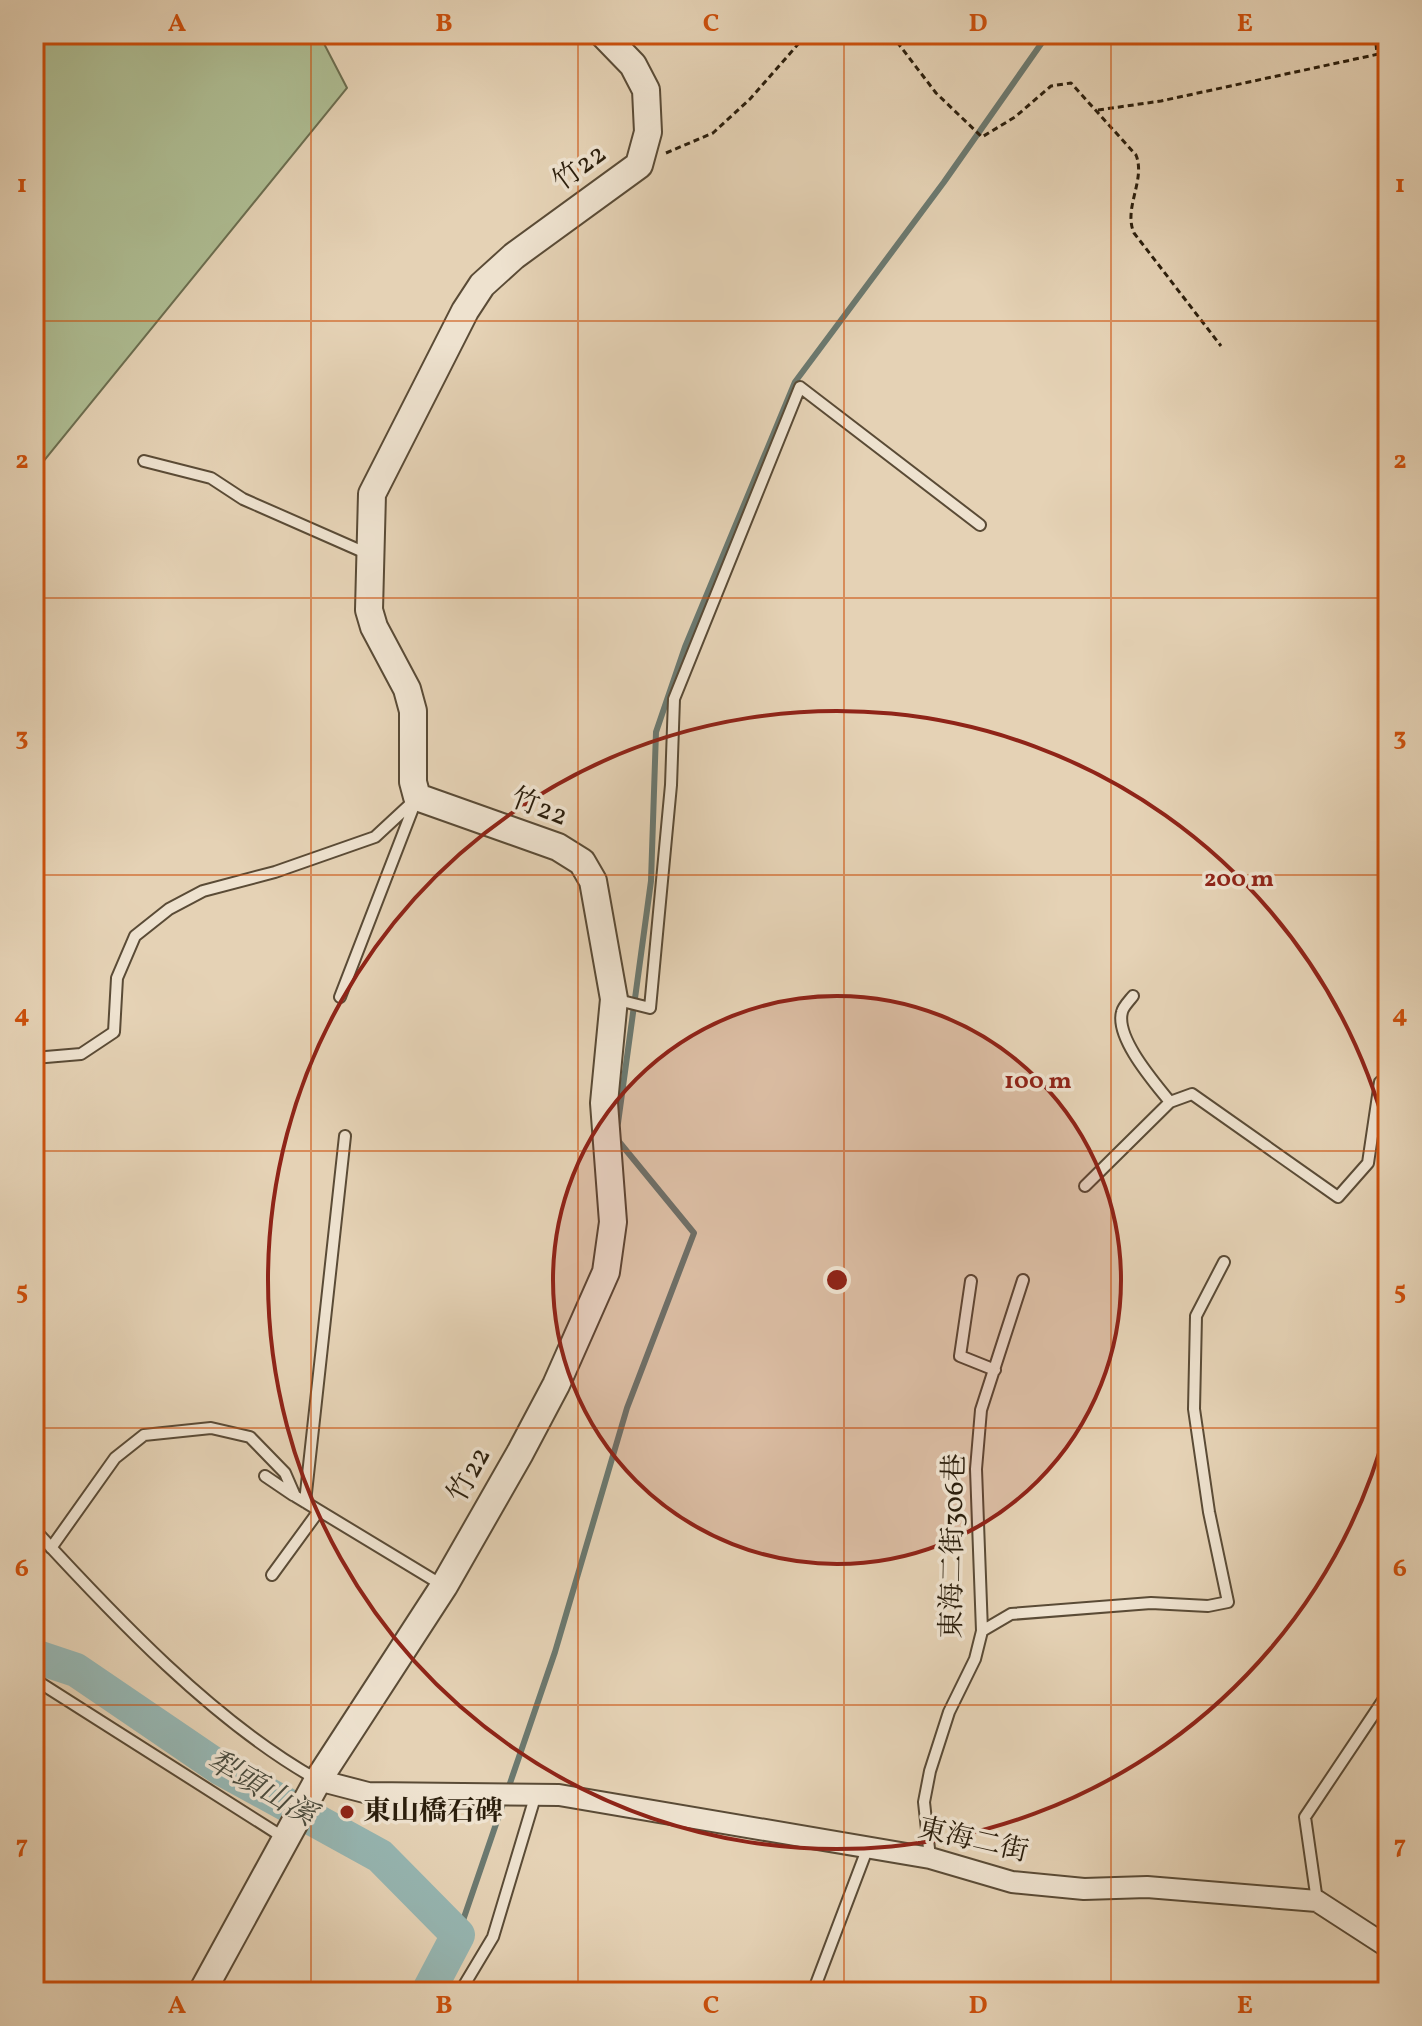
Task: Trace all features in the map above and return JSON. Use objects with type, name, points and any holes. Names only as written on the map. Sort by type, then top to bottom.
[{"type":"street","name":"竹22","points":[[202,1992],[318,1780],[444,1586],[556,1385],[606,1272],[613,1222],[604,1103],[614,999],[593,881],[582,862],[558,847],[417,797],[413,782],[413,711],[407,689],[374,627],[369,610],[372,494],[465,311],[482,285],[514,256],[639,165],[648,132],[646,90],[633,65],[603,34]]},
{"type":"street","name":"東海二街","points":[[318,1780],[368,1793],[536,1794],[930,1858],[1012,1882],[1084,1889],[1147,1887],[1317,1901],[1388,1947]]},
{"type":"lane","points":[[614,999],[650,1008],[671,785],[674,699],[800,387],[980,525]]},
{"type":"lane","points":[[144,461],[211,478],[254,505],[370,554]]},
{"type":"lane","points":[[340,997],[417,797]]},
{"type":"lane","points":[[34,1058],[81,1054],[114,1032],[117,978],[135,936],[169,909],[203,891],[275,872],[375,837],[417,797]]},
{"type":"lane","points":[[1133,996],[1122,1011],[1122,1025],[1139,1062],[1170,1102]]},
{"type":"lane","points":[[1085,1186],[1170,1102],[1192,1094],[1338,1197],[1368,1163],[1380,1082]]},
{"type":"lane","points":[[34,1134],[34,1332]]},
{"type":"lane","points":[[300,1499],[345,1136]]},
{"type":"lane","points":[[982,1631],[1011,1614],[1151,1603],[1208,1606],[1228,1602],[1209,1512],[1194,1409],[1196,1316],[1224,1262]]},
{"type":"lane","name":"東海二街306巷","points":[[930,1858],[924,1802],[930,1771],[949,1712],[975,1659],[982,1631],[976,1469],[981,1410],[1023,1280]]},
{"type":"lane","points":[[971,1281],[960,1356],[995,1370]]},
{"type":"lane","points":[[51,1548],[115,1458],[144,1435],[211,1428],[250,1437],[285,1473],[300,1499]]},
{"type":"lane","points":[[265,1476],[318,1512],[444,1586]]},
{"type":"lane","points":[[272,1575],[318,1512]]},
{"type":"lane","points":[[34,1529],[197,1690],[268,1752],[318,1780]]},
{"type":"lane","points":[[34,1679],[287,1840]]},
{"type":"lane","points":[[1317,1901],[1305,1817],[1388,1693]]},
{"type":"lane","points":[[460,1992],[493,1937],[536,1794]]},
{"type":"lane","points":[[813,1992],[868,1847]]},
{"type":"path","points":[[639,165],[713,133],[750,99],[807,34]]},
{"type":"path","points":[[891,34],[936,93],[982,137],[1015,117],[1051,86],[1071,83],[1136,155],[1140,165],[1132,216],[1134,233],[1221,346]]},
{"type":"path","points":[[1375,34],[1377,54]]},
{"type":"path","points":[[1097,110],[1161,101],[1388,52]]},
{"type":"green space","points":[[34,34],[319,34],[347,88],[34,473]]},
{"type":"waterway","points":[[618,1123],[651,881],[656,732],[685,647],[795,382],[944,182],[1048,34]]},
{"type":"waterway","points":[[458,1935],[555,1652],[627,1408],[694,1233],[616,1138]]},
{"type":"waterway","name":"犁頭山溪","points":[[34,1656],[76,1670],[220,1768],[380,1856],[458,1935],[428,1992]]},
{"type":"place","name":"東山橋石碑","points":[[347,1812]]}]
